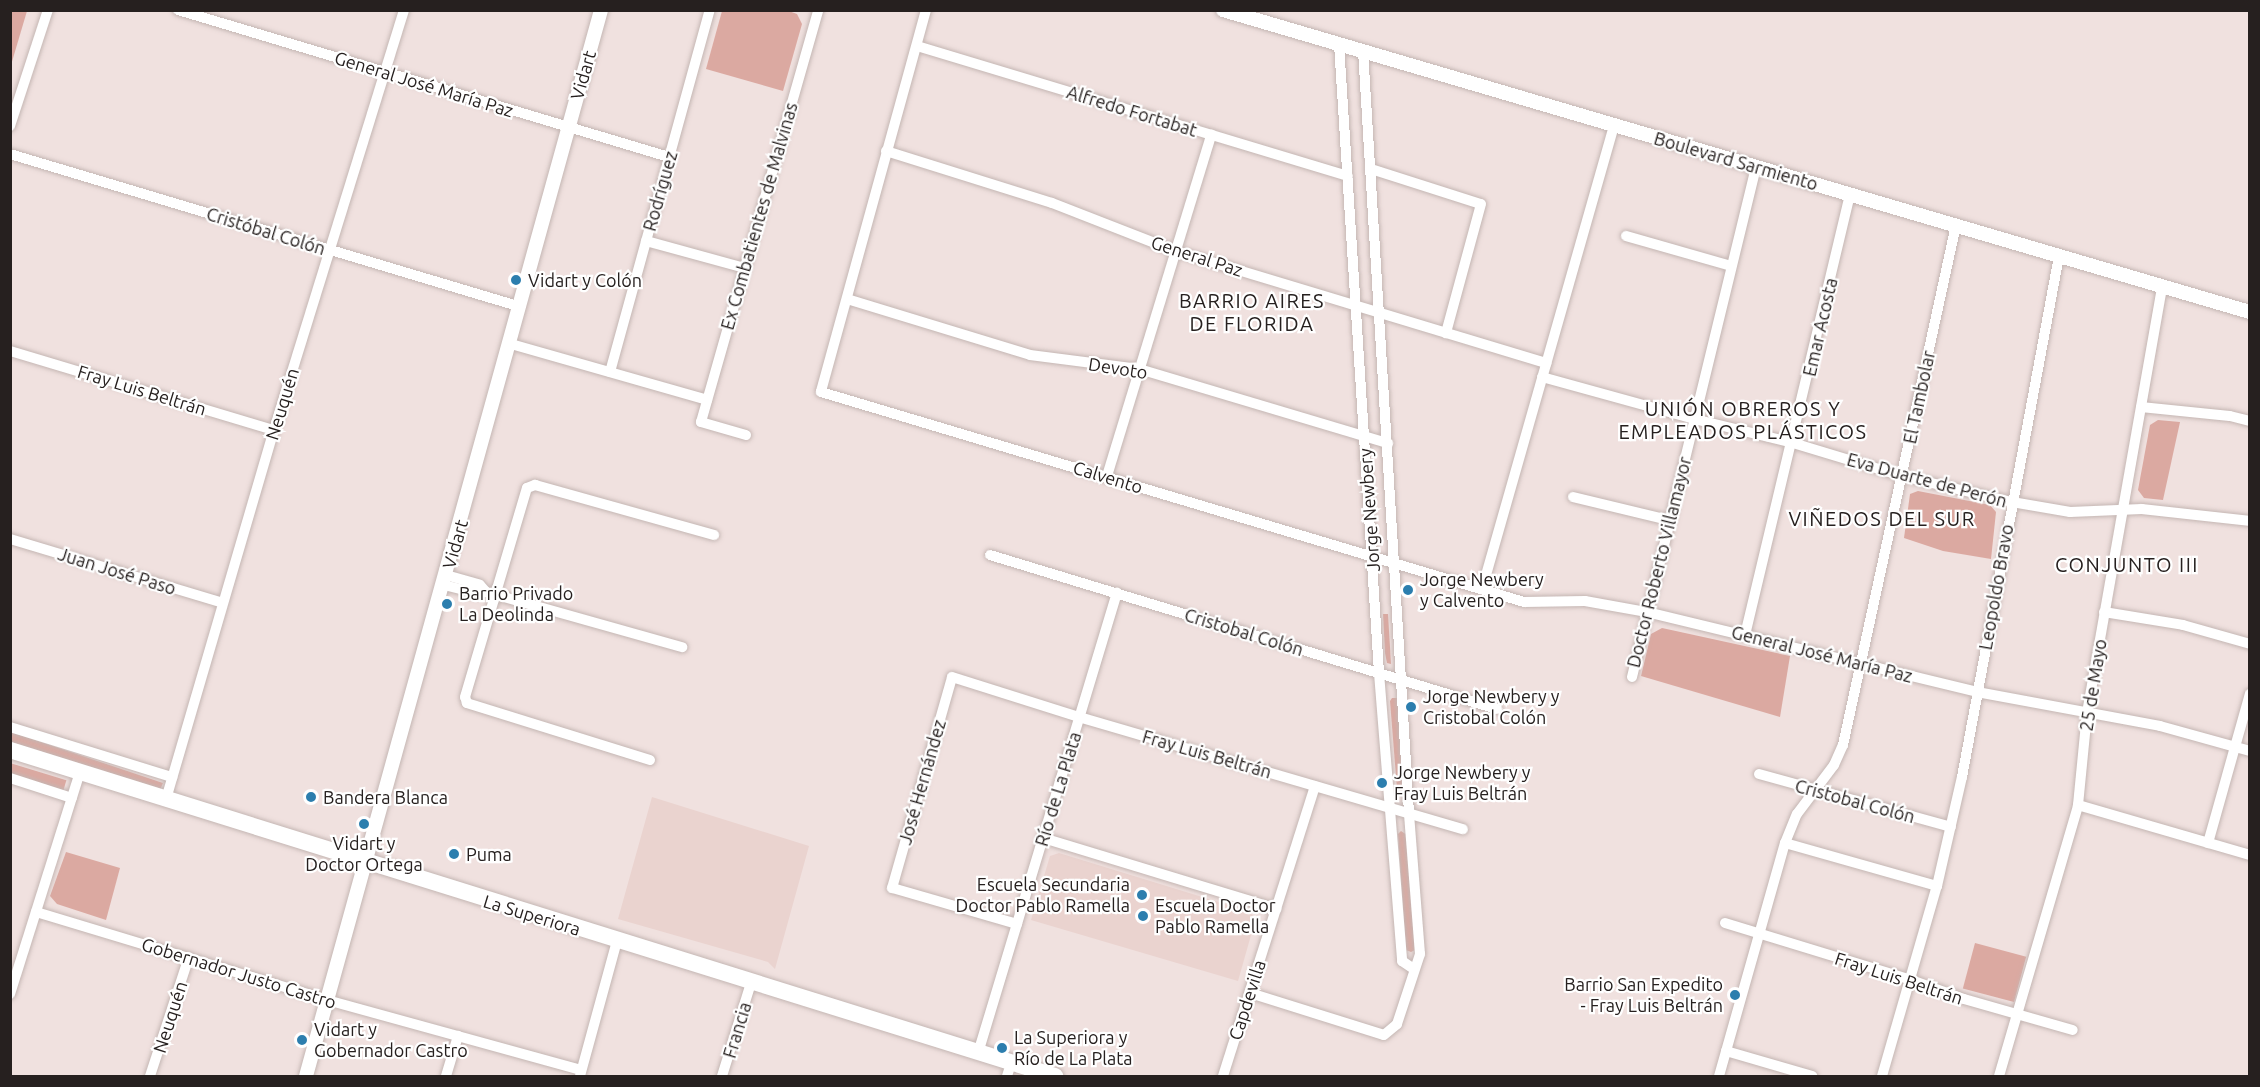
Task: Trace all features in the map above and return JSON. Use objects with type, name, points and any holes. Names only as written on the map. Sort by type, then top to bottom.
[{"type":"main road","name":"La Superiora","points":[[10,750],[978,1053],[1009,1070],[1055,1077]]},
{"type":"street","points":[[10,126],[48,10]]},
{"type":"street","name":"General José María Paz","points":[[178,10],[669,157]]},
{"type":"street","name":"Neuquén","points":[[166,800],[274,430],[404,10]]},
{"type":"street","name":"Vidart","points":[[306,1077],[511,344],[601,10]]},
{"type":"street","name":"Rodríguez","points":[[609,372],[710,10]]},
{"type":"street","name":"Ex Combatientes de Malvinas","points":[[746,435],[701,422],[818,10]]},
{"type":"street","points":[[847,299],[926,10]]},
{"type":"street","name":"Boulevard Sarmiento","points":[[1223,10],[2250,312]]},
{"type":"street","name":"Jorge Newbery","points":[[1339,44],[1379,673],[1402,961],[1414,969]]},
{"type":"street","name":"Alfredo Fortabat","points":[[916,46],[1348,176]]},
{"type":"street","name":"Jorge Newbery","points":[[1250,993],[1384,1035],[1397,1024],[1420,954],[1409,813],[1363,51]]},
{"type":"street","points":[[1482,589],[1614,125]]},
{"type":"street","points":[[1107,476],[1211,135]]},
{"type":"street","name":"General Paz","points":[[886,151],[1052,203],[1175,251],[1546,363]]},
{"type":"street","name":"Cristóbal Colón","points":[[10,154],[521,307]]},
{"type":"street","name":"Doctor Roberto Villamayor","points":[[1632,677],[1756,167]]},
{"type":"street","points":[[1371,169],[1481,204],[1446,333]]},
{"type":"street","name":"Emar Acosta","points":[[1745,635],[1793,443],[1850,195]]},
{"type":"street","name":"El Tambolar","points":[[1719,1077],[1785,843],[1797,814],[1834,765],[1843,745],[1956,225]]},
{"type":"street","points":[[1626,236],[1731,266]]},
{"type":"street","points":[[646,241],[745,268]]},
{"type":"street","name":"Leopoldo Bravo","points":[[1882,1077],[1937,886],[1962,777],[2059,256]]},
{"type":"street","name":"25 de Mayo","points":[[1999,1077],[2078,805],[2087,713],[2162,287]]},
{"type":"street","name":"Devoto","points":[[847,299],[1030,355],[1139,369],[1388,443]]},
{"type":"street","name":"Calvento","points":[[847,299],[821,392],[1395,562]]},
{"type":"street","points":[[511,344],[707,400]]},
{"type":"street","name":"Fray Luis Beltrán","points":[[10,351],[274,430]]},
{"type":"street","name":"Eva Duarte de Perón","points":[[1542,377],[1694,419],[1793,443],[1902,476],[2012,502],[2070,512],[2142,510],[2250,521]]},
{"type":"street","points":[[2141,406],[2230,416],[2250,421]]},
{"type":"street","points":[[650,760],[467,703],[465,697],[491,593],[527,489],[535,484],[714,535]]},
{"type":"street","points":[[1573,497],[1669,520]]},
{"type":"street","name":"Juan José Paso","points":[[10,539],[223,603]]},
{"type":"street","name":"Cristobal Colón","points":[[990,555],[1497,709]]},
{"type":"street","name":"General José María Paz","points":[[1395,562],[1524,602],[1585,601],[1647,612],[1977,692],[2160,726],[2250,751]]},
{"type":"street","points":[[445,580],[480,585],[491,593],[682,647]]},
{"type":"street","name":"Río de La Plata","points":[[978,1053],[1117,593]]},
{"type":"street","points":[[2104,612],[2183,626],[2250,644]]},
{"type":"street","name":"Fray Luis Beltrán","points":[[952,677],[1079,717],[1463,829]]},
{"type":"street","name":"José Hernández","points":[[952,677],[892,888],[1017,924]]},
{"type":"street","points":[[2208,843],[2250,694]]},
{"type":"street","points":[[10,727],[172,777]]},
{"type":"street","points":[[10,994],[80,772]]},
{"type":"street","name":"Cristobal Colón","points":[[1759,774],[1951,827]]},
{"type":"street","points":[[10,778],[72,798]]},
{"type":"street","name":"Capdevilla","points":[[1223,1077],[1315,786]]},
{"type":"street","points":[[2078,805],[2250,855]]},
{"type":"street","points":[[1043,838],[1276,909]]},
{"type":"street","points":[[1785,843],[1937,886]]},
{"type":"street","name":"Gobernador Justo Castro","points":[[36,912],[580,1073]]},
{"type":"street","name":"Fray Luis Beltrán","points":[[1725,923],[1911,980],[1964,999],[2073,1030]]},
{"type":"street","points":[[580,1073],[617,941]]},
{"type":"street","name":"Neuquén","points":[[150,1077],[189,957]]},
{"type":"street","name":"Francia","points":[[722,1077],[751,983]]},
{"type":"street","points":[[447,1077],[458,1036]]},
{"type":"street","points":[[1726,1051],[1812,1077]]},
{"type":"shaded area","points":[[786,10],[797,14],[802,24],[783,91],[706,69],[722,11]]},
{"type":"shaded area","points":[[10,11],[27,11],[11,65]]},
{"type":"shaded area","points":[[2158,420],[2180,422],[2163,500],[2144,498],[2138,490],[2150,425]]},
{"type":"shaded area","points":[[1918,491],[1990,505],[1996,512],[1991,559],[1943,551],[1904,538],[1910,494]]},
{"type":"shaded area","points":[[1383,614],[1388,614],[1391,664],[1387,663],[1385,653]]},
{"type":"shaded area","points":[[1662,628],[1790,656],[1780,717],[1641,676],[1651,634]]},
{"type":"shaded area","points":[[1392,698],[1398,698],[1403,792],[1397,789],[1390,701]]},
{"type":"shaded area","points":[[11,732],[163,783],[160,790],[11,742]]},
{"type":"shaded area","points":[[10,763],[66,780],[63,791],[10,775]]},
{"type":"shaded area","points":[[652,797],[809,846],[775,969],[768,962],[618,919]]},
{"type":"shaded area","points":[[1401,831],[1407,835],[1415,950],[1411,952],[1406,950],[1398,834]]},
{"type":"shaded area","points":[[66,852],[120,868],[106,920],[57,904],[50,896]]},
{"type":"shaded area","name":"Escuela Doctor Pablo Ramella","points":[[1059,853],[1251,912],[1255,921],[1238,981],[1031,920],[1050,856]]},
{"type":"shaded area","points":[[1975,943],[2026,957],[2014,1002],[1963,988]]},
{"type":"place","name":"Vidart y Colón","points":[[516,280]]},
{"type":"place","name":"Jorge Newbery y Calvento","points":[[1408,590]]},
{"type":"place","name":"Barrio Privado La Deolinda","points":[[447,604]]},
{"type":"place","name":"Jorge Newbery y Cristobal Colón","points":[[1411,707]]},
{"type":"place","name":"Jorge Newbery y Fray Luis Beltrán","points":[[1382,783]]},
{"type":"place","name":"Bandera Blanca","points":[[311,797]]},
{"type":"place","name":"Vidart y Doctor Ortega","points":[[364,824]]},
{"type":"place","name":"Puma","points":[[454,854]]},
{"type":"place","name":"Escuela Secundaria Doctor Pablo Ramella","points":[[1142,895]]},
{"type":"place","name":"Escuela Doctor Pablo Ramella","points":[[1143,916]]},
{"type":"place","name":"Barrio San Expedito - Fray Luis Beltrán","points":[[1735,995]]},
{"type":"place","name":"Vidart y Gobernador Castro","points":[[302,1040]]},
{"type":"place","name":"La Superiora y Río de La Plata","points":[[1002,1048]]},
{"type":"district","name":"BARRIO AIRES DE FLORIDA","points":[[1252,312]]},
{"type":"district","name":"UNIÓN OBREROS Y EMPLEADOS PLÁSTICOS","points":[[1743,420]]},
{"type":"district","name":"VIÑEDOS DEL SUR","points":[[1882,518]]},
{"type":"district","name":"CONJUNTO III","points":[[2127,564]]}]
